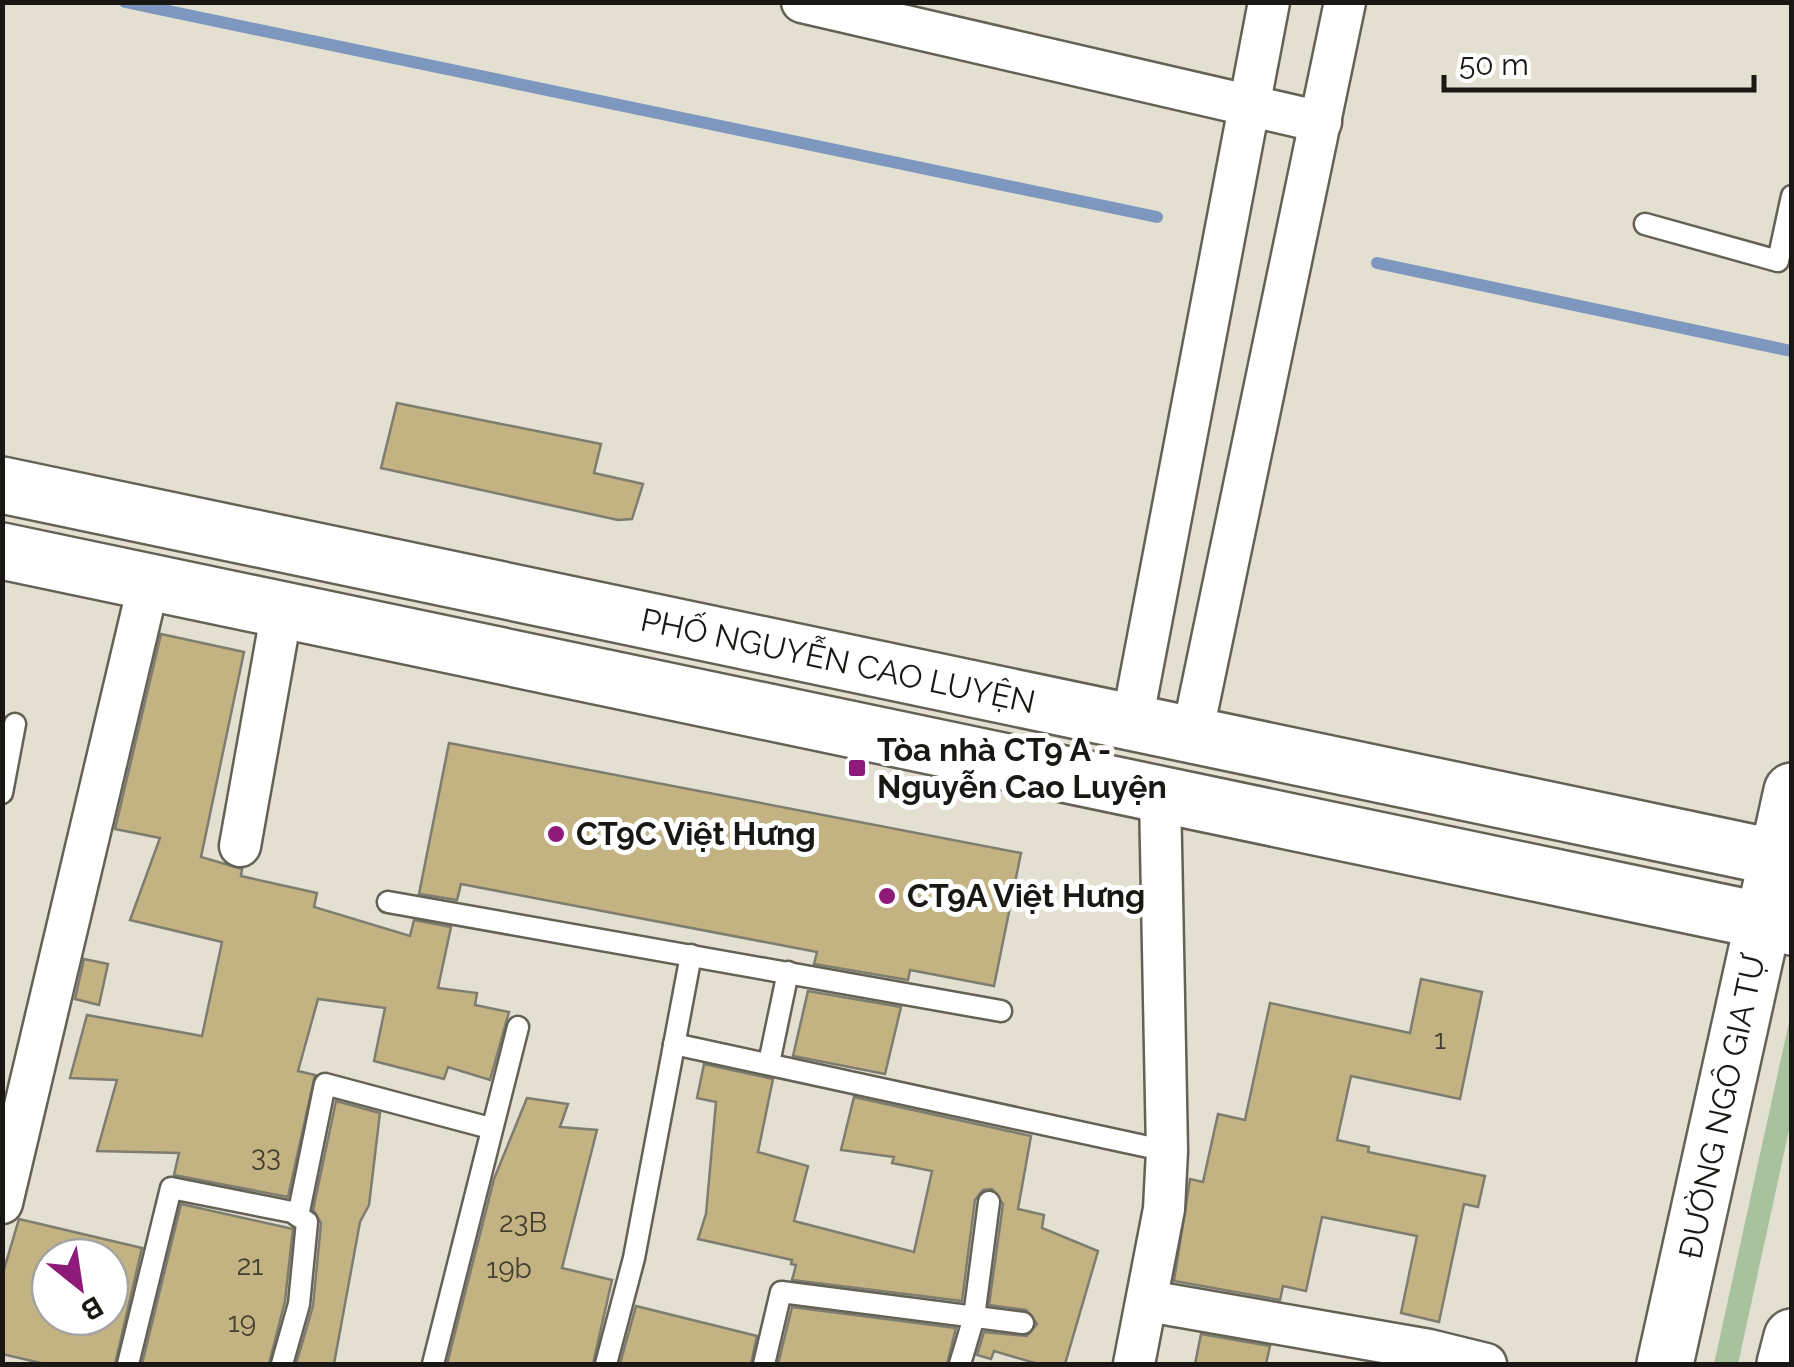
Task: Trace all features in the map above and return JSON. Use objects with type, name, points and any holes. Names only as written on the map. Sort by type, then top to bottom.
[{"type":"street","points":[[802,2],[1321,122]]},
{"type":"street","points":[[1132,722],[1269,2]]},
{"type":"street","points":[[1192,735],[1346,2]]},
{"type":"street","name":"PHỐ NGUYỄN CAO LUYỆN","points":[[2,485],[1784,859]]},
{"type":"street","name":"PHỐ NGUYỄN CAO LUYỆN","points":[[2,552],[1777,924]]},
{"type":"street","points":[[2,1203],[150,582]]},
{"type":"street","points":[[240,846],[282,610]]},
{"type":"street","name":"ĐƯỜNG NGÔ GIA TỰ","points":[[1666,1364],[1777,924],[1792,790]]},
{"type":"street","points":[[1134,1364],[1164,1209],[1167,1151],[1160,795]]},
{"type":"street","points":[[1148,1301],[1427,1357],[1486,1364]]},
{"type":"street","points":[[1785,1364],[1792,1336]]},
{"type":"lane","points":[[1645,224],[1778,261],[1792,196]]},
{"type":"lane","points":[[2,793],[15,724]]},
{"type":"lane","points":[[388,902],[1001,1011]]},
{"type":"lane","points":[[606,1364],[634,1258],[691,954]]},
{"type":"lane","points":[[769,1063],[788,972]]},
{"type":"lane","points":[[433,1364],[518,1027]]},
{"type":"lane","points":[[674,1044],[1167,1151]]},
{"type":"lane","points":[[282,1364],[299,1304],[302,1219],[325,1084],[490,1128]]},
{"type":"lane","points":[[128,1364],[170,1188],[302,1219]]},
{"type":"lane","points":[[960,1364],[974,1317],[988,1202]]},
{"type":"lane","points":[[764,1364],[782,1292],[1023,1323]]},
{"type":"green space","points":[[1791,1013],[1791,1121],[1738,1364],[1714,1364]]},
{"type":"building","points":[[397,403],[601,444],[594,473],[643,484],[632,519],[618,520],[381,468]]},
{"type":"building","points":[[161,634],[244,652],[201,857],[242,869],[241,876],[317,893],[314,907],[410,936],[414,920],[451,927],[438,988],[477,993],[475,1005],[509,1012],[490,1080],[448,1067],[444,1079],[374,1061],[385,1008],[318,999],[298,1071],[315,1075],[288,1197],[174,1175],[179,1153],[97,1151],[117,1080],[70,1078],[87,1015],[202,1036],[222,942],[130,920],[160,838],[115,829]]},
{"type":"building","points":[[449,743],[1021,853],[994,986],[910,970],[908,980],[814,964],[817,952],[461,884],[457,900],[419,894]]},
{"type":"building","points":[[84,959],[108,964],[99,1005],[75,999]]},
{"type":"building","points":[[1421,979],[1482,992],[1460,1099],[1351,1076],[1337,1140],[1369,1147],[1368,1152],[1485,1176],[1478,1207],[1464,1204],[1439,1322],[1401,1313],[1417,1236],[1322,1217],[1306,1291],[1283,1286],[1280,1300],[1174,1281],[1190,1179],[1203,1182],[1218,1114],[1245,1120],[1270,1003],[1410,1033]]},
{"type":"building","points":[[808,991],[901,1007],[885,1074],[793,1056]]},
{"type":"building","points":[[704,1064],[773,1079],[758,1152],[808,1166],[794,1221],[914,1252],[932,1171],[892,1163],[894,1157],[841,1150],[854,1097],[1031,1136],[1018,1209],[1044,1215],[1042,1228],[1098,1251],[1065,1364],[1038,1364],[994,1351],[991,1359],[977,1355],[984,1332],[1027,1336],[1037,1324],[1026,1310],[989,1305],[1003,1204],[992,1189],[983,1190],[975,1200],[962,1301],[792,1280],[796,1265],[791,1264],[792,1260],[698,1239],[706,1214],[716,1102],[697,1098]]},
{"type":"building","points":[[527,1098],[568,1104],[560,1127],[597,1130],[562,1268],[612,1280],[593,1364],[447,1364],[494,1179]]},
{"type":"building","points":[[336,1101],[380,1113],[369,1205],[360,1222],[334,1364],[296,1364],[313,1306],[321,1223],[313,1210]]},
{"type":"building","points":[[181,1204],[293,1229],[285,1301],[269,1364],[142,1364]]},
{"type":"building","points":[[19,1219],[95,1237],[30,1237],[30,1337],[121,1337],[115,1364],[45,1364],[2,1354],[2,1276]]},
{"type":"building","points":[[130,1245],[142,1248],[130,1300]]},
{"type":"building","points":[[636,1306],[757,1336],[751,1364],[620,1364]]},
{"type":"building","points":[[792,1307],[956,1328],[947,1364],[778,1364]]},
{"type":"building","points":[[1201,1334],[1270,1346],[1266,1364],[1195,1364]]},
{"type":"waterway","points":[[125,2],[1157,217]]},
{"type":"waterway","points":[[1377,263],[1791,351]]},
{"type":"place","name":"Tòa nhà CT9 A - Nguyễn Cao Luyện","points":[[857,768]]},
{"type":"place","name":"CT9C Việt Hưng","points":[[556,834]]},
{"type":"place","name":"CT9A Việt Hưng","points":[[887,896]]}]
